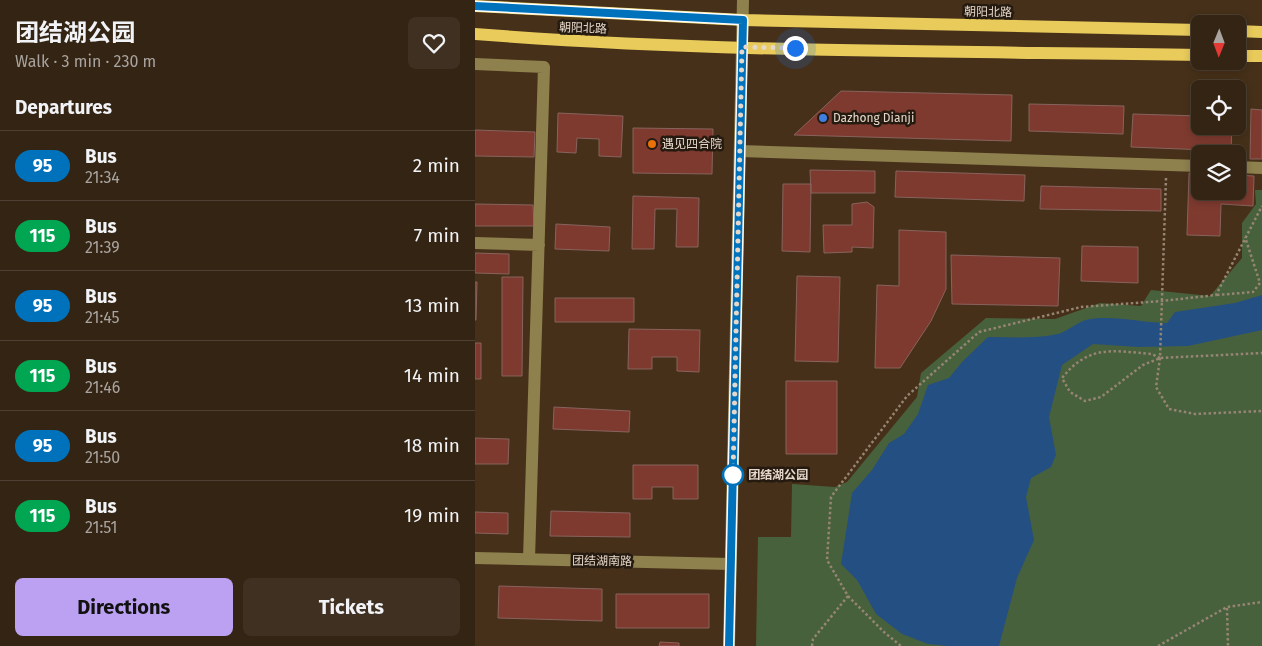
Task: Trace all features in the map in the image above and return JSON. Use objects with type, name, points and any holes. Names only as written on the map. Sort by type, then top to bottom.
[{"type":"main road","name":"朝阳北路","points":[[475,6],[743,20],[1191,30]]},
{"type":"main road","points":[[1246,31],[1262,32]]},
{"type":"main road","name":"朝阳北路","points":[[475,34],[553,40],[742,47],[1191,55]]},
{"type":"main road","points":[[1246,56],[1262,56]]},
{"type":"street","points":[[729,646],[743,0]]},
{"type":"street","points":[[475,64],[544,67],[529,559]]},
{"type":"street","points":[[740,151],[1191,166]]},
{"type":"street","points":[[1246,167],[1262,168]]},
{"type":"street","points":[[475,243],[539,245]]},
{"type":"street","name":"团结湖南路","points":[[475,558],[730,564]]},
{"type":"path","points":[[1166,165],[1160,358],[1156,387],[1169,409],[1195,414],[1262,410]]},
{"type":"path","points":[[1216,295],[1262,206]]},
{"type":"path","points":[[901,646],[848,596],[827,560],[831,497],[907,396],[979,332],[1081,308],[1162,302],[1253,292],[1261,283],[1245,237]]},
{"type":"path","points":[[1160,358],[1152,354],[1097,352],[1074,363],[1063,378],[1070,392],[1085,401],[1101,397],[1143,365],[1160,358],[1262,353]]},
{"type":"path","points":[[812,646],[813,640],[848,596]]},
{"type":"path","points":[[1158,646],[1227,607],[1262,602]]},
{"type":"path","points":[[1227,607],[1228,646]]},
{"type":"green space","name":"团结湖公园","points":[[1255,190],[1262,190],[1262,646],[756,646],[758,537],[791,537],[792,484],[835,487],[847,482],[917,397],[921,373],[986,318],[1055,319],[1100,303],[1141,306],[1151,290],[1210,296],[1242,258],[1242,223],[1256,204]]},
{"type":"water","points":[[1262,295],[1262,330],[1188,346],[1139,347],[1093,344],[1062,365],[1049,417],[1056,455],[1051,467],[1031,478],[1026,497],[1034,540],[1017,578],[999,646],[928,644],[902,634],[876,614],[857,580],[841,564],[852,493],[872,470],[889,443],[904,434],[918,414],[928,385],[949,378],[962,362],[988,337],[1049,336],[1062,333],[1082,321],[1095,318],[1167,323],[1175,312],[1235,303]]},
{"type":"building","points":[[841,91],[1012,95],[1011,141],[794,135]]},
{"type":"building","points":[[1029,104],[1124,106],[1123,134],[1029,131]]},
{"type":"building","points":[[1251,109],[1262,110],[1262,159],[1250,159]]},
{"type":"building","points":[[558,113],[623,116],[621,157],[599,156],[599,139],[577,138],[576,153],[557,152]]},
{"type":"building","points":[[1133,114],[1191,116],[1191,135],[1232,135],[1231,145],[1191,145],[1191,149],[1131,147]]},
{"type":"building","points":[[633,128],[713,129],[712,174],[633,173]]},
{"type":"building","points":[[475,130],[535,132],[534,157],[475,156]]},
{"type":"building","points":[[810,170],[875,171],[875,193],[811,193]]},
{"type":"building","points":[[896,171],[1025,175],[1024,201],[895,197]]},
{"type":"building","points":[[1189,173],[1191,173],[1191,200],[1246,200],[1246,176],[1254,176],[1253,206],[1221,204],[1220,236],[1187,235]]},
{"type":"building","points":[[783,184],[811,184],[810,252],[782,251]]},
{"type":"building","points":[[1041,186],[1161,189],[1161,211],[1040,209]]},
{"type":"building","points":[[633,196],[699,198],[698,247],[676,247],[677,209],[655,209],[654,249],[632,249]]},
{"type":"building","points":[[867,202],[874,207],[873,248],[852,247],[852,252],[824,253],[823,225],[852,225],[852,204]]},
{"type":"building","points":[[475,204],[533,205],[534,226],[475,226]]},
{"type":"building","points":[[556,224],[610,227],[609,251],[555,249]]},
{"type":"building","points":[[899,230],[946,232],[946,289],[931,321],[900,368],[875,368],[877,285],[899,286]]},
{"type":"building","points":[[1082,246],[1138,247],[1138,283],[1081,281]]},
{"type":"building","points":[[475,253],[509,254],[509,274],[475,273]]},
{"type":"building","points":[[951,255],[1060,258],[1058,306],[952,304]]},
{"type":"building","points":[[797,276],[840,277],[838,362],[795,361]]},
{"type":"building","points":[[502,277],[523,277],[522,376],[502,376]]},
{"type":"building","points":[[475,282],[477,282],[476,320],[475,320]]},
{"type":"building","points":[[555,298],[634,298],[634,322],[555,322]]},
{"type":"building","points":[[629,329],[700,330],[699,372],[677,371],[677,357],[652,357],[652,369],[628,369]]},
{"type":"building","points":[[475,343],[481,343],[481,379],[475,379]]},
{"type":"building","points":[[786,381],[837,381],[837,454],[786,454]]},
{"type":"building","points":[[554,407],[630,411],[629,432],[553,429]]},
{"type":"building","points":[[475,438],[509,439],[508,464],[475,464]]},
{"type":"building","points":[[633,465],[698,465],[698,499],[673,499],[673,487],[652,487],[652,499],[633,499]]},
{"type":"building","points":[[551,511],[630,513],[630,537],[550,536]]},
{"type":"building","points":[[475,512],[508,513],[508,534],[475,533]]},
{"type":"building","points":[[499,586],[602,589],[602,621],[498,618]]},
{"type":"building","points":[[616,594],[709,594],[709,628],[616,628]]},
{"type":"building","points":[[660,642],[679,643],[679,646],[659,646]]},
{"type":"bus line","name":"95","points":[[475,6],[743,20],[729,646]]},
{"type":"place","name":"Dazhong Dianji","points":[[823,118]]},
{"type":"place","name":"遇见四合院","points":[[652,144]]},
{"type":"place","name":"团结湖公园","points":[[733,475]]},
{"type":"route","points":[[733,475],[742,47],[795,48]]}]
